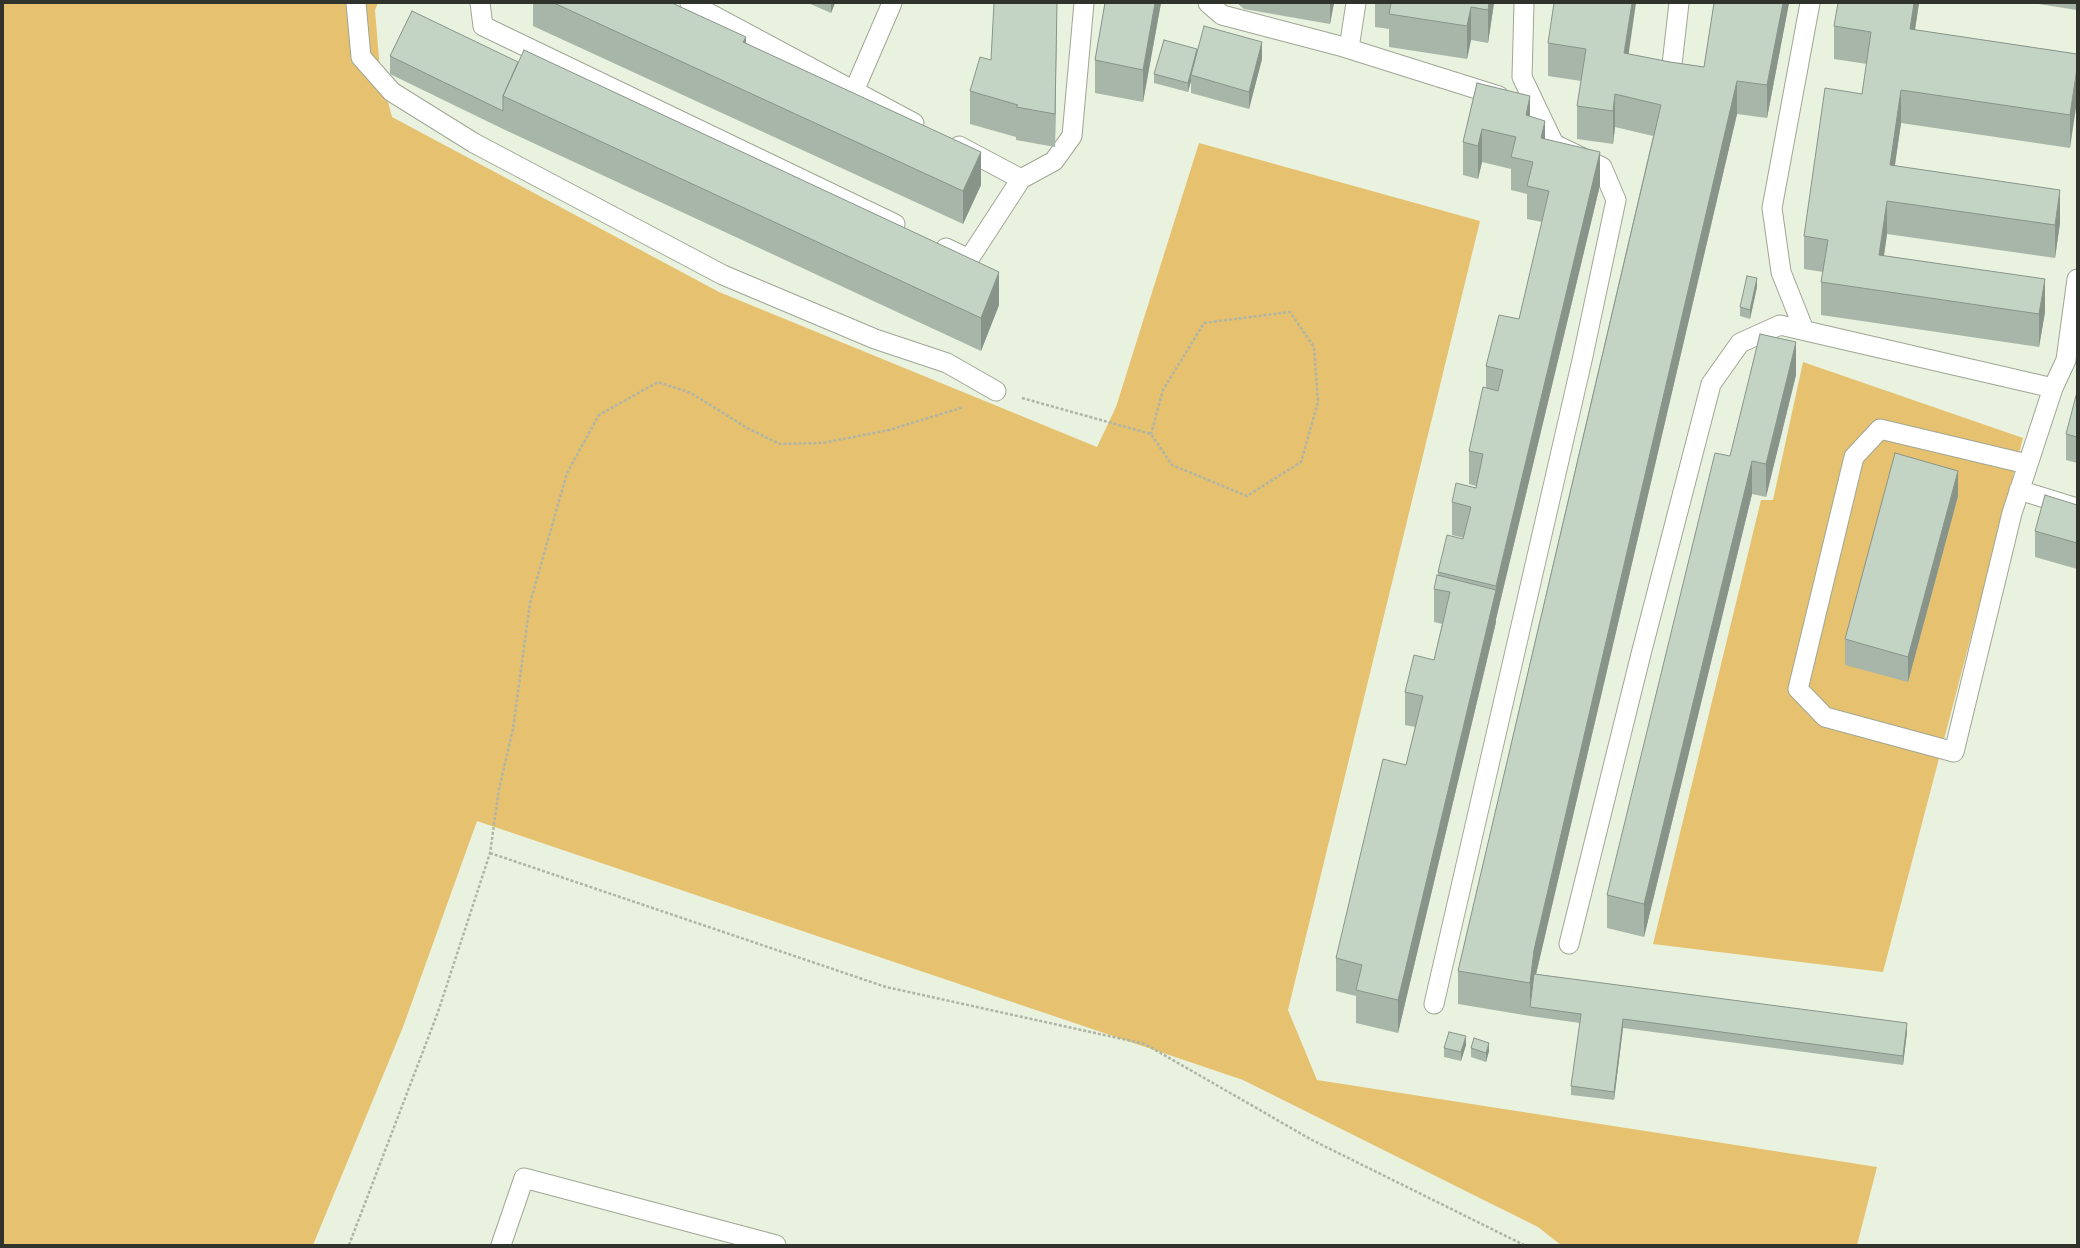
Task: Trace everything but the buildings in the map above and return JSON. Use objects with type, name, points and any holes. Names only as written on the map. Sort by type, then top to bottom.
[{"type":"lane","points":[[356,3],[362,57],[392,92],[474,143],[723,275],[875,339],[947,363],[996,390]]},
{"type":"lane","points":[[480,3],[483,26],[912,232]]},
{"type":"lane","points":[[690,3],[1021,179]]},
{"type":"lane","points":[[854,91],[892,3]]},
{"type":"lane","points":[[933,242],[969,259],[1021,179],[1054,161],[1072,136],[1084,3]]},
{"type":"lane","points":[[1208,3],[1222,15],[1349,48],[1477,90],[1536,106]]},
{"type":"lane","points":[[1349,48],[1356,3]]},
{"type":"lane","points":[[1434,1004],[1583,356],[1616,200],[1602,167],[1554,144],[1522,77],[1524,3]]},
{"type":"lane","points":[[1671,73],[1679,3]]},
{"type":"lane","points":[[1804,330],[1781,272],[1772,208],[1810,3]]},
{"type":"lane","points":[[2027,464],[1880,430],[1854,457],[1798,689],[1825,717],[1954,752],[2019,490],[2054,388],[2071,362],[2077,279]]},
{"type":"lane","points":[[1569,944],[1641,654],[1711,384],[1740,343],[1780,325],[2054,388]]},
{"type":"lane","points":[[2019,490],[2077,508]]},
{"type":"lane","points":[[501,1245],[524,1178],[776,1245]]},
{"type":"path","points":[[349,1245],[438,1012],[490,853],[499,789],[513,729],[530,603],[567,473],[599,415],[658,382],[691,392],[747,428],[780,444],[822,443],[889,430],[968,406],[996,390],[1150,434],[1172,465],[1246,496],[1301,462],[1318,402],[1314,347],[1290,312],[1204,323],[1163,390],[1150,434]]},
{"type":"path","points":[[490,853],[886,987],[1145,1044],[1312,1140],[1524,1245]]},
{"type":"shaded area","points":[[3,3],[378,3],[375,10],[380,71],[392,117],[719,292],[1097,447],[1116,407],[1199,143],[1480,221],[1288,1010],[1317,1080],[1877,1167],[1857,1245],[1561,1245],[1538,1227],[1243,1080],[477,821],[403,1027],[313,1245],[3,1245]]},
{"type":"shaded area","points":[[1803,362],[2023,438],[1883,972],[1653,944],[1761,500],[1773,500]]}]
